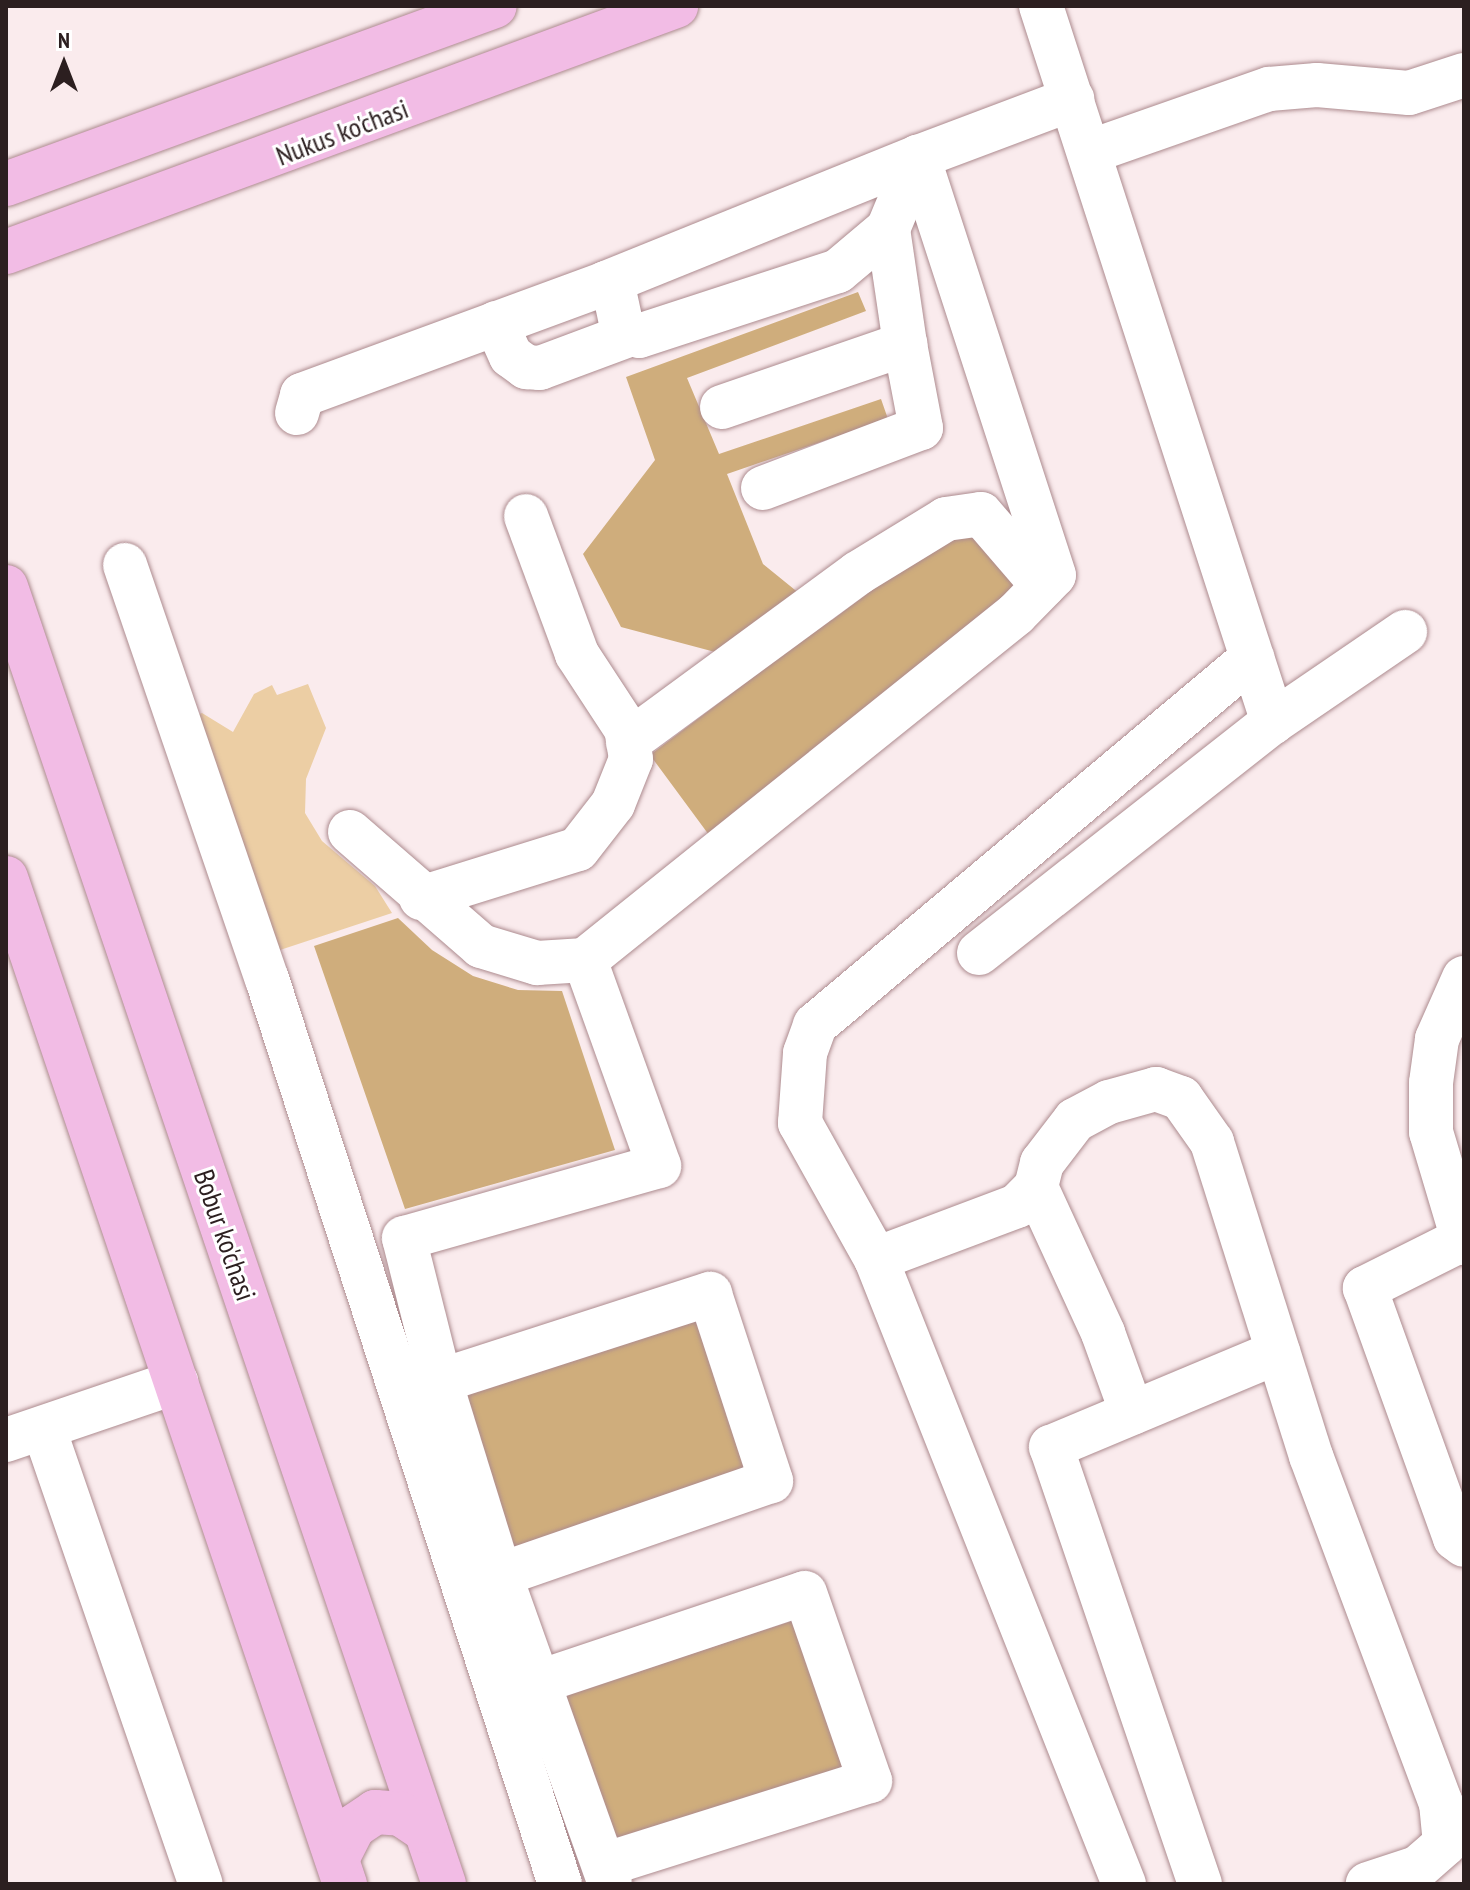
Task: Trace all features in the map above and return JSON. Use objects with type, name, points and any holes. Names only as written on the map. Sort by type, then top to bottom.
[{"type":"main road","points":[[6,184],[495,6]]},
{"type":"main road","name":"Nukus ko'chasi","points":[[6,252],[229,175],[676,6]]},
{"type":"main road","name":"Bobur ko'chasi","points":[[6,587],[444,1884]]},
{"type":"main road","points":[[6,878],[341,1871]]},
{"type":"main road","points":[[341,1871],[353,1827],[375,1812],[401,1814],[426,1831]]},
{"type":"street","points":[[1041,6],[1273,722]]},
{"type":"street","points":[[1089,152],[1269,89],[1317,85],[1409,93],[1464,75]]},
{"type":"street","points":[[297,413],[302,395],[606,283],[918,157],[1072,99]]},
{"type":"street","points":[[606,283],[614,290],[622,327],[639,336],[838,271],[888,229],[918,157]]},
{"type":"street","points":[[350,832],[458,931],[508,957],[562,965],[585,960],[1004,624],[1054,575],[918,157]]},
{"type":"street","points":[[763,488],[921,428],[888,229]]},
{"type":"street","points":[[496,323],[511,356],[526,367],[540,368],[631,334]]},
{"type":"street","points":[[722,407],[905,344]]},
{"type":"street","points":[[628,742],[858,573],[946,519],[981,514],[1043,586]]},
{"type":"street","points":[[421,898],[578,849],[613,804],[631,759],[626,729],[577,654],[526,516]]},
{"type":"street","points":[[125,565],[267,979],[560,1884]]},
{"type":"street","points":[[979,953],[1273,722],[1405,632]]},
{"type":"street","points":[[1124,1884],[876,1259],[800,1123],[805,1053],[815,1025],[1252,658]]},
{"type":"street","points":[[539,1682],[805,1593],[870,1781],[607,1875],[500,1575],[440,1381],[404,1238],[659,1166],[585,960]]},
{"type":"street","points":[[1464,978],[1437,1039],[1447,1140],[1464,1241],[1365,1288],[1455,1538],[1464,1545]]},
{"type":"street","points":[[876,1259],[1017,1206],[1036,1187],[1042,1163],[1075,1120],[1109,1102],[1156,1089],[1181,1098],[1212,1142],[1311,1456],[1441,1803],[1445,1844],[1417,1868],[1368,1884]]},
{"type":"street","points":[[1036,1187],[1103,1333],[1132,1413]]},
{"type":"street","points":[[440,1381],[710,1294],[771,1481],[500,1575]]},
{"type":"street","points":[[1200,1884],[1051,1447],[1278,1352]]},
{"type":"street","points":[[176,1382],[25,1435],[201,1884]]},
{"type":"street","points":[[538,1818],[581,1802]]},
{"type":"shaded area","points":[[858,292],[866,311],[687,378],[719,454],[881,399],[888,419],[727,474],[763,564],[832,620],[975,513],[1028,576],[709,835],[650,755],[768,666],[621,627],[583,554],[655,460],[626,377]]},
{"type":"shaded area","points":[[308,684],[326,728],[306,779],[305,813],[322,841],[375,886],[392,913],[274,952],[189,718],[202,713],[233,732],[254,694],[272,685],[277,695]]},
{"type":"shaded area","points":[[398,918],[432,950],[473,976],[518,990],[562,991],[615,1150],[405,1209],[314,946]]},
{"type":"shaded area","points":[[703,1319],[752,1479],[509,1553],[460,1393]]},
{"type":"shaded area","points":[[801,1618],[853,1777],[612,1855],[560,1696]]}]
